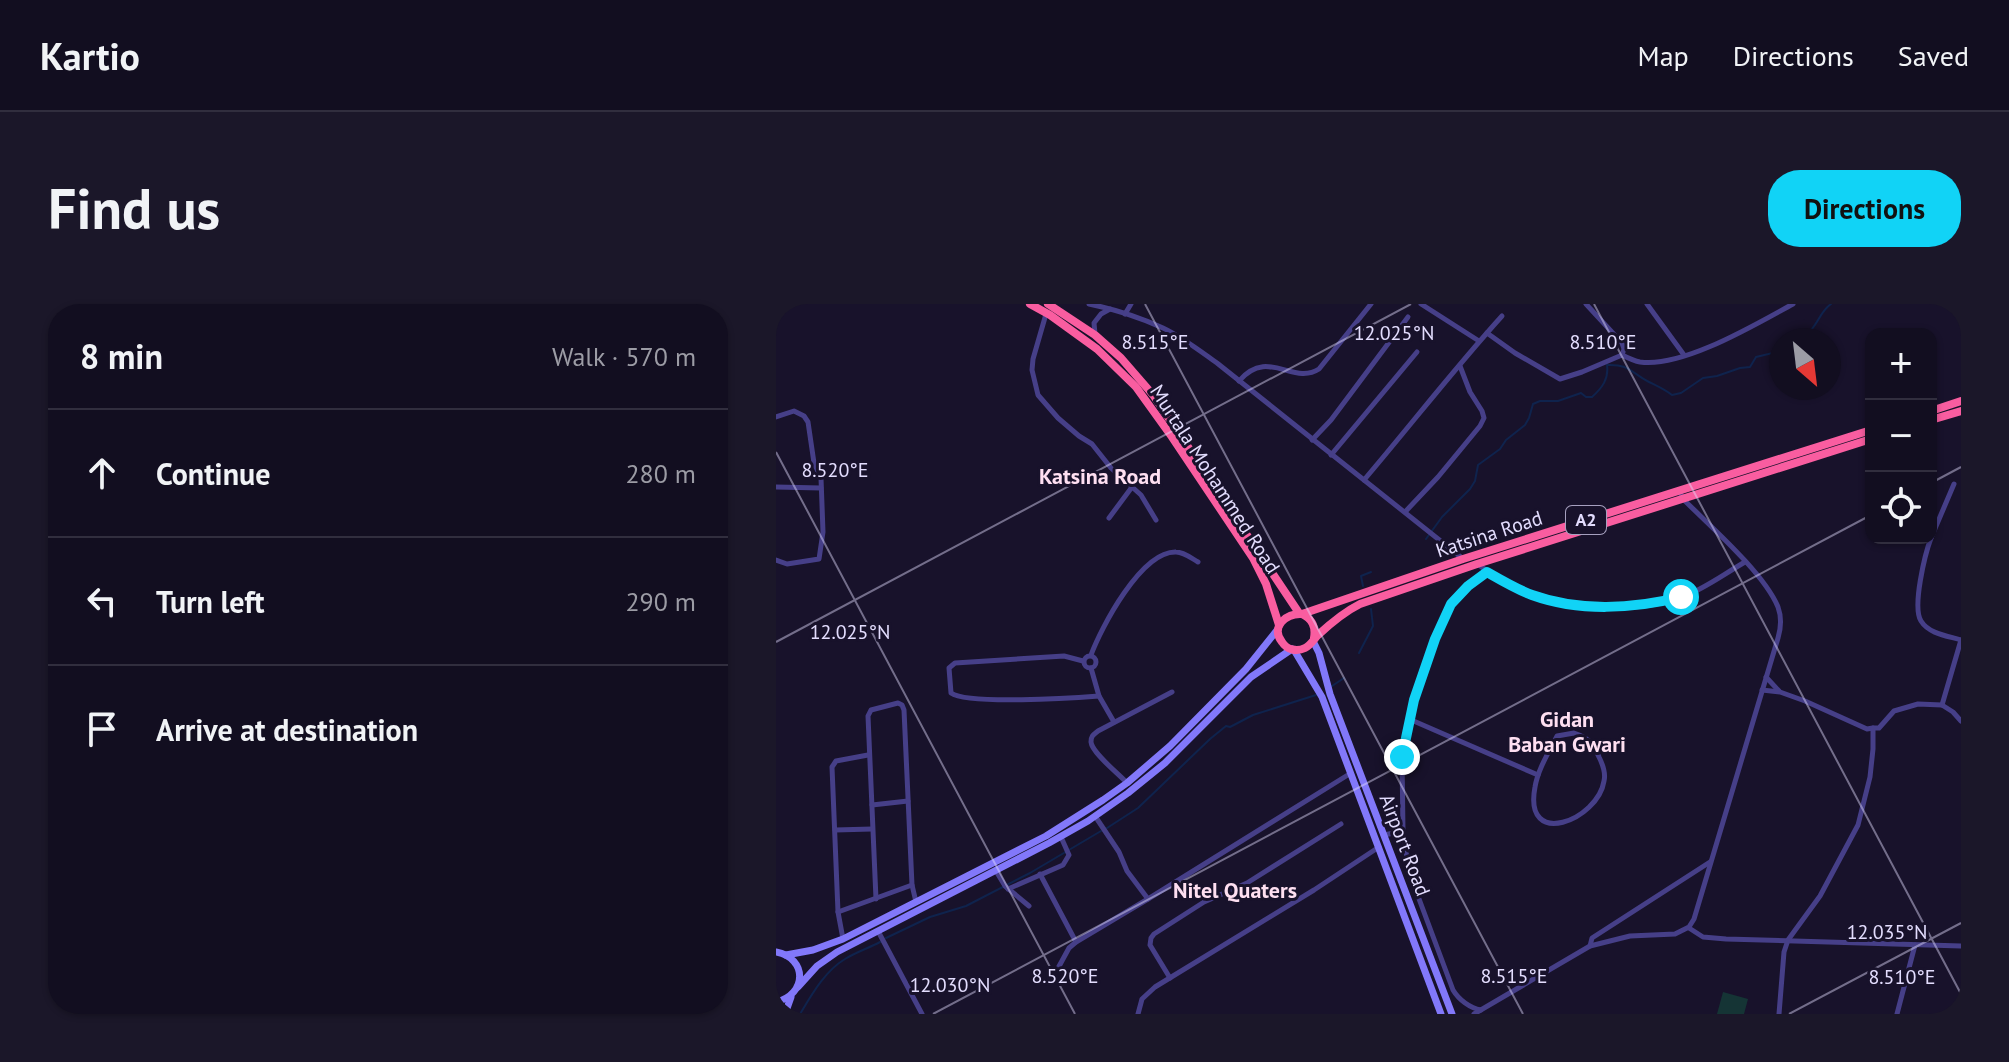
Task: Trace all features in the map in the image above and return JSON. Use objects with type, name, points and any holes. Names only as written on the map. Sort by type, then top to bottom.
[{"type":"highway","name":"Murtala Mohammed Road","points":[[1030,304],[1047,308],[1095,335],[1129,367],[1154,396],[1300,613]]},
{"type":"highway","name":"Murtala Mohammed Road","points":[[1047,308],[1117,367],[1154,411],[1253,558],[1266,584],[1279,628]]},
{"type":"highway","points":[[1937,409],[1961,401]]},
{"type":"highway","points":[[1937,418],[1961,411]]},
{"type":"highway","name":"Katsina Road","points":[[1314,639],[1352,608],[1865,432]]},
{"type":"highway","name":"Katsina Road","points":[[1300,613],[1463,559],[1865,441]]},
{"type":"highway","name":"A2","points":[[1279,628],[1288,615],[1300,613]]},
{"type":"highway","points":[[1300,613],[1313,622],[1314,639]]},
{"type":"highway","points":[[1279,628],[1281,642],[1293,650]]},
{"type":"highway","name":"A2","points":[[1293,650],[1306,647],[1314,639]]},
{"type":"main road","points":[[781,952],[813,950],[843,939],[1078,817],[1127,783],[1170,746],[1246,669],[1279,628]]},
{"type":"main road","name":"Airport Road","points":[[1314,639],[1326,681],[1326,696],[1351,773],[1441,1014]]},
{"type":"main road","points":[[785,1014],[792,995],[808,974],[825,960],[881,937],[1095,816],[1165,763],[1251,677],[1293,650]]},
{"type":"main road","name":"Airport Road","points":[[1293,650],[1326,696],[1384,835],[1452,1014]]},
{"type":"main road","points":[[781,952],[798,968],[798,987]]},
{"type":"main road","points":[[776,1002],[792,995]]},
{"type":"street","points":[[1089,304],[1125,314],[1177,335],[1217,363],[1463,559]]},
{"type":"street","points":[[1125,314],[1131,304]]},
{"type":"street","points":[[1239,381],[1247,372],[1275,366],[1288,371],[1314,373],[1371,304]]},
{"type":"street","points":[[1421,304],[1479,341]]},
{"type":"street","points":[[1487,333],[1560,379],[1625,352],[1622,343],[1586,304]]},
{"type":"street","points":[[1647,304],[1684,356]]},
{"type":"street","points":[[1622,355],[1639,362],[1655,363],[1684,356],[1717,344],[1793,304]]},
{"type":"street","points":[[1047,308],[1033,359],[1032,370],[1038,395],[1058,418],[1092,444],[1111,468],[1141,495],[1156,520]]},
{"type":"street","points":[[1095,335],[1094,323],[1110,309]]},
{"type":"street","points":[[1364,480],[1502,316]]},
{"type":"street","points":[[1312,440],[1331,420],[1408,317]]},
{"type":"street","points":[[1331,455],[1417,352]]},
{"type":"street","points":[[1405,512],[1438,477],[1484,418],[1460,366]]},
{"type":"street","points":[[776,417],[794,411],[804,416],[811,434],[814,463],[821,478],[823,532],[820,558],[787,564],[776,560]]},
{"type":"street","points":[[1937,524],[1954,484]]},
{"type":"street","points":[[776,487],[821,488]]},
{"type":"street","points":[[1109,518],[1132,487]]},
{"type":"street","points":[[1487,572],[1451,604],[1435,639],[1409,719],[1402,757],[1403,831],[1413,885],[1453,990],[1478,1012],[1590,946],[1630,936],[1675,934],[1689,927],[1694,919],[1780,631],[1781,618],[1770,593],[1745,562],[1681,494]]},
{"type":"street","points":[[1928,544],[1921,573],[1918,615],[1933,631],[1961,640],[1942,705]]},
{"type":"street","points":[[1091,655],[1108,617],[1126,590],[1153,562],[1174,552],[1198,562]]},
{"type":"street","points":[[1477,564],[1534,596],[1568,603],[1626,607],[1681,597],[1745,562]]},
{"type":"street","points":[[1083,661],[1091,655]]},
{"type":"street","points":[[1091,655],[1096,661],[1091,668]]},
{"type":"street","points":[[1091,668],[1085,666],[1083,661],[1064,656],[955,663],[949,668],[951,693],[955,697],[974,699],[1099,696]]},
{"type":"street","points":[[1091,668],[1099,696],[1114,722]]},
{"type":"street","points":[[1766,677],[1780,692]]},
{"type":"street","points":[[1762,690],[1780,692],[1867,729],[1879,728],[1889,714],[1900,707],[1918,704],[1942,705],[1961,721]]},
{"type":"street","points":[[1127,783],[1091,745],[1093,735],[1172,692]]},
{"type":"street","points":[[876,899],[868,716],[869,711],[900,703],[904,710],[912,885],[916,902]]},
{"type":"street","points":[[1409,719],[1538,775]]},
{"type":"street","points":[[1779,1014],[1784,952],[1788,940],[1820,896],[1858,825],[1870,777],[1873,728]]},
{"type":"street","points":[[1574,733],[1586,737],[1593,746],[1602,765],[1604,783],[1591,806],[1577,817],[1556,825],[1547,824],[1540,818],[1534,803],[1538,775],[1557,736],[1574,733]]},
{"type":"street","points":[[843,939],[838,912],[833,764],[868,755]]},
{"type":"street","points":[[1057,970],[1069,948],[1076,942],[1351,773]]},
{"type":"street","points":[[872,805],[908,801]]},
{"type":"street","points":[[1095,816],[1119,852],[1127,871],[1148,899]]},
{"type":"street","points":[[1170,978],[1150,945],[1154,934],[1204,902],[1247,883],[1341,824]]},
{"type":"street","points":[[835,830],[872,829]]},
{"type":"street","points":[[1384,835],[1403,831]]},
{"type":"street","points":[[1005,886],[1063,865],[1068,859],[1061,837]]},
{"type":"street","points":[[1138,1014],[1144,996],[1155,987],[1379,847]]},
{"type":"street","points":[[1590,946],[1592,938],[1711,861]]},
{"type":"street","points":[[996,871],[1005,886],[1029,906]]},
{"type":"street","points":[[1040,874],[1076,942]]},
{"type":"street","points":[[838,912],[912,885]]},
{"type":"street","points":[[1689,927],[1703,937],[1961,946]]},
{"type":"street","points":[[881,937],[922,1014]]},
{"type":"street","points":[[1897,1014],[1915,945]]},
{"type":"green space","points":[[1723,992],[1748,999],[1744,1014],[1717,1014]]},
{"type":"waterway","points":[[1813,328],[1831,304]]},
{"type":"waterway","points":[[1426,539],[1442,517],[1470,489],[1478,465],[1525,425],[1533,404],[1558,401],[1581,393],[1592,397],[1604,383],[1607,365],[1626,368],[1672,395],[1681,393],[1703,378],[1750,367],[1756,357],[1769,354]]},
{"type":"waterway","points":[[1363,586],[1361,576],[1371,572]]},
{"type":"waterway","points":[[1359,653],[1373,626],[1371,609]]},
{"type":"waterway","points":[[1332,686],[1344,678]]},
{"type":"waterway","points":[[1107,828],[1138,808],[1226,726],[1316,695]]},
{"type":"waterway","points":[[886,938],[930,917],[966,906],[1101,831]]},
{"type":"waterway","points":[[800,1014],[831,970],[880,942]]},
{"type":"district","name":"Katsina Road","points":[[1100,476]]},
{"type":"district","name":"Gidan Baban Gwari","points":[[1567,732]]},
{"type":"district","name":"Nitel Quaters","points":[[1235,890]]},
{"type":"route","points":[[1402,757],[1414,700],[1451,604],[1487,572],[1534,596],[1568,603],[1626,607],[1681,597]]}]
